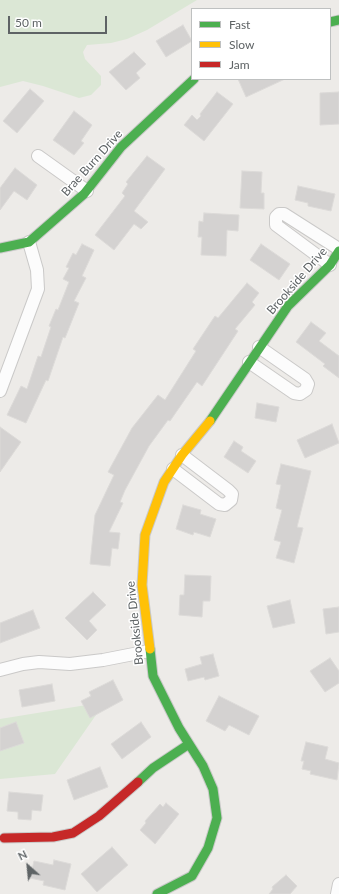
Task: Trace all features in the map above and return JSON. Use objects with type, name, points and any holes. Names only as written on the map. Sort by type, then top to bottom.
[{"type":"street","name":"Brae Burn Drive","points":[[29,242],[87,190],[121,147],[193,80]]},
{"type":"street","points":[[38,156],[87,190]]},
{"type":"street","points":[[0,248],[29,242],[37,270],[38,289],[0,392]]},
{"type":"street","name":"Brookside Drive","points":[[157,894],[192,876],[208,848],[217,818],[213,789],[204,766],[189,744],[153,676],[142,586],[145,535],[164,482],[182,455],[208,424],[288,306],[336,256]]},
{"type":"street","points":[[249,362],[294,393],[300,394],[306,390],[308,384],[305,379],[259,347]]},
{"type":"street","points":[[173,469],[219,504],[225,505],[231,500],[232,494],[228,490],[182,455]]},
{"type":"street","points":[[0,670],[23,664],[39,662],[70,664],[92,662],[149,650]]},
{"type":"street","points":[[4,838],[53,837],[73,832],[99,816],[153,768],[189,744]]},
{"type":"street","points":[[337,894],[339,884]]},
{"type":"green space","points":[[0,0],[197,0],[147,30],[127,39],[111,43],[87,45],[83,52],[85,59],[101,76],[101,85],[91,95],[79,98],[23,81],[0,87]]},
{"type":"green space","points":[[105,702],[55,774],[0,779],[0,719]]},
{"type":"building","points":[[183,25],[191,39],[191,42],[166,57],[156,41]]},
{"type":"building","points":[[134,52],[146,64],[136,73],[140,78],[126,90],[109,72]]},
{"type":"building","points":[[238,80],[283,80],[246,97]]},
{"type":"building","points":[[30,89],[44,101],[17,133],[3,121]]},
{"type":"building","points":[[217,92],[233,104],[204,141],[184,125],[192,115],[197,120],[201,116],[200,114]]},
{"type":"building","points":[[339,92],[339,124],[320,125],[320,93]]},
{"type":"building","points":[[74,111],[92,125],[81,141],[84,143],[74,155],[53,140]]},
{"type":"building","points":[[147,156],[165,169],[134,211],[148,222],[141,229],[134,224],[114,250],[95,235],[125,196],[122,193],[128,184],[126,182]]},
{"type":"building","points":[[15,168],[37,185],[27,200],[14,191],[0,210],[0,188]]},
{"type":"building","points":[[242,171],[262,172],[261,193],[264,193],[264,209],[240,208]]},
{"type":"building","points":[[298,186],[335,194],[331,211],[308,206],[308,203],[295,200]]},
{"type":"building","points":[[204,213],[239,215],[238,231],[227,230],[226,256],[201,255],[202,237],[198,237],[199,221],[203,222]]},
{"type":"building","points":[[82,244],[94,250],[82,276],[86,278],[74,301],[79,303],[65,338],[63,337],[48,381],[46,380],[26,423],[7,415],[21,386],[27,389],[38,356],[41,357],[51,327],[49,326],[56,309],[58,310],[69,282],[63,279],[69,268],[66,267],[73,253],[76,255]]},
{"type":"building","points":[[261,244],[290,264],[279,280],[250,260]]},
{"type":"building","points":[[247,283],[259,293],[252,302],[255,305],[235,329],[238,331],[202,386],[197,382],[170,421],[168,420],[149,446],[125,490],[120,502],[123,503],[109,532],[120,533],[118,549],[112,548],[110,566],[90,564],[95,515],[114,475],[108,472],[132,428],[158,395],[165,400],[196,351],[193,349],[215,316],[218,318]]},
{"type":"building","points":[[311,322],[326,333],[319,341],[339,356],[339,378],[323,366],[325,364],[296,342]]},
{"type":"building","points":[[257,403],[279,407],[276,422],[255,418]]},
{"type":"building","points":[[332,424],[339,443],[305,458],[297,440]]},
{"type":"building","points":[[0,427],[21,442],[0,472]]},
{"type":"building","points":[[234,441],[243,447],[241,451],[256,461],[248,473],[224,457]]},
{"type":"building","points":[[281,464],[311,471],[297,527],[303,528],[294,563],[276,558],[281,542],[274,540],[282,510],[276,508],[281,485],[276,484]]},
{"type":"building","points":[[183,505],[201,510],[200,514],[216,519],[210,537],[194,532],[193,535],[176,529]]},
{"type":"building","points":[[185,575],[211,576],[210,601],[203,601],[202,617],[179,615],[180,595],[184,595]]},
{"type":"building","points":[[93,592],[106,605],[89,621],[97,630],[87,640],[65,618]]},
{"type":"building","points":[[290,600],[295,623],[273,628],[267,606]]},
{"type":"building","points":[[339,607],[339,632],[326,634],[323,609]]},
{"type":"building","points":[[33,610],[40,628],[0,643],[0,623]]},
{"type":"building","points":[[213,654],[219,676],[205,680],[204,677],[188,681],[185,669],[202,664],[200,657]]},
{"type":"building","points":[[330,658],[339,671],[339,683],[325,692],[310,671]]},
{"type":"building","points":[[113,680],[123,700],[90,718],[81,701],[91,696],[89,692]]},
{"type":"building","points":[[52,684],[55,701],[22,707],[19,690]]},
{"type":"building","points":[[219,696],[259,716],[249,735],[229,725],[225,731],[206,721]]},
{"type":"building","points":[[16,722],[24,743],[0,751],[0,728]]},
{"type":"building","points":[[141,722],[151,737],[122,759],[111,744]]},
{"type":"building","points":[[306,742],[328,747],[325,759],[339,763],[337,780],[310,774],[311,771],[302,769],[304,761],[301,761]]},
{"type":"building","points":[[100,767],[108,787],[74,800],[67,780]]},
{"type":"building","points":[[9,792],[43,795],[41,811],[32,810],[31,820],[18,819],[18,812],[7,811]]},
{"type":"building","points":[[166,803],[179,814],[155,844],[140,830],[146,823],[145,821],[160,804],[163,807]]},
{"type":"building","points":[[112,847],[128,865],[97,892],[81,874]]},
{"type":"building","points":[[54,860],[71,864],[65,890],[43,885],[44,881],[30,878],[34,861],[53,865]]},
{"type":"building","points":[[286,875],[297,886],[290,894],[269,894],[273,889],[272,887]]},
{"type":"traffic: fast","points":[[331,22],[339,20]]},
{"type":"traffic: fast","points":[[0,248],[29,242],[84,194],[121,147],[193,80]]},
{"type":"traffic: fast","points":[[210,421],[288,306],[330,265],[339,251]]},
{"type":"traffic: fast","points":[[150,649],[153,676],[179,728],[203,766],[213,789],[217,818],[208,848],[192,876],[157,894]]},
{"type":"traffic: fast","points":[[138,782],[153,768],[189,744]]},
{"type":"traffic: slow","points":[[150,649],[142,585],[145,535],[164,482],[182,455],[210,421]]},
{"type":"traffic: jam","points":[[4,838],[53,837],[73,833],[99,816],[138,782]]}]
